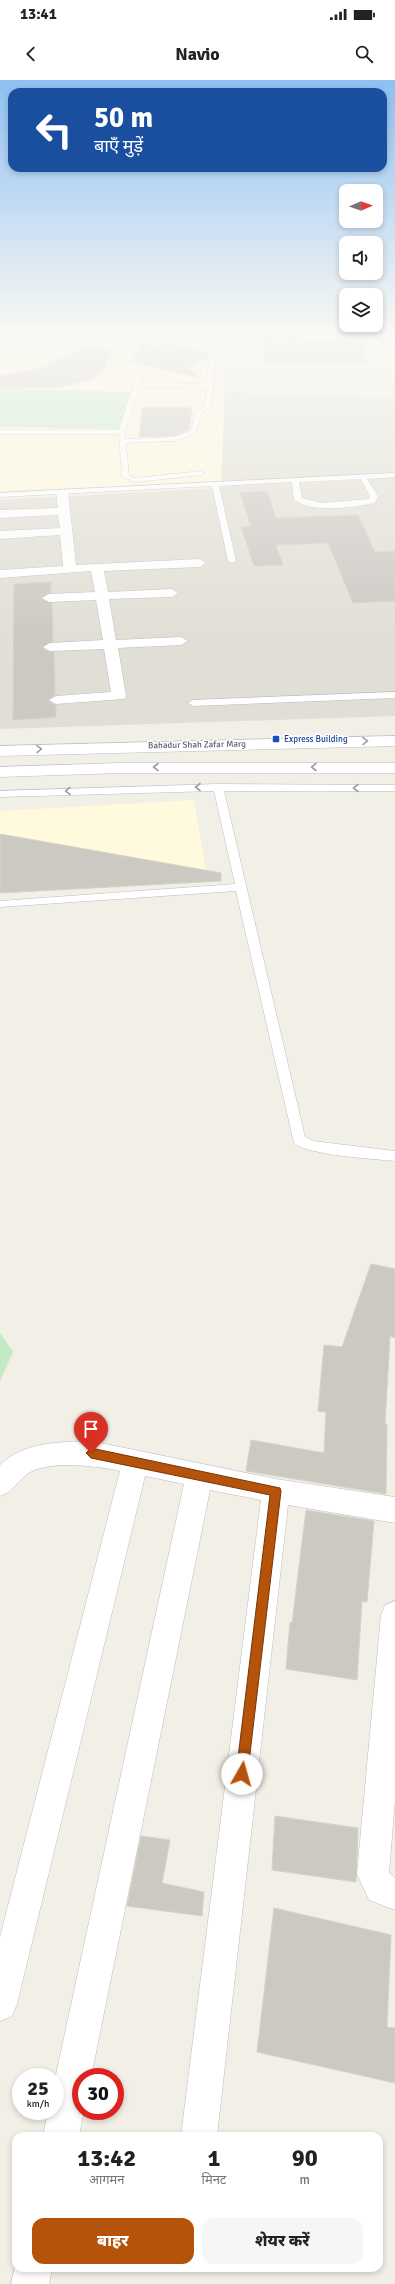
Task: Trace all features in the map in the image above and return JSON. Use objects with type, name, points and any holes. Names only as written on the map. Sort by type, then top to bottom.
[{"type":"street","points":[[62,492],[70,569]]},
{"type":"street","points":[[0,514],[64,511]]},
{"type":"street","points":[[0,535],[66,531]]},
{"type":"street","points":[[0,574],[97,567],[200,563]]},
{"type":"street","points":[[56,700],[119,696],[97,567]]},
{"type":"street","points":[[49,598],[172,593]]},
{"type":"street","points":[[50,647],[181,642]]},
{"type":"street","name":"Bahadur Shah Zafar Marg","points":[[0,751],[395,741]]},
{"type":"street","name":"Bahadur Shah Zafar Marg","points":[[0,772],[120,768],[395,768]]},
{"type":"street","points":[[0,1484],[18,1465],[52,1454],[91,1453],[276,1491],[395,1510]]},
{"type":"street","points":[[0,2004],[135,1462]]},
{"type":"street","points":[[61,2132],[199,1476]]},
{"type":"street","points":[[200,2132],[276,1491]]},
{"type":"street","points":[[395,1615],[373,1874],[376,1885],[384,1892],[395,1894]]},
{"type":"street","points":[[30,2284],[32,2272]]},
{"type":"lane","points":[[0,432],[122,432],[124,441],[125,472],[128,478],[169,478],[200,473]]},
{"type":"lane","points":[[124,441],[170,440],[191,434],[193,432]]},
{"type":"lane","points":[[0,495],[395,475]]},
{"type":"lane","points":[[295,480],[298,499],[307,505],[320,505],[372,501],[374,496],[363,477]]},
{"type":"lane","points":[[215,484],[232,561]]},
{"type":"lane","points":[[193,703],[395,695]]},
{"type":"lane","points":[[0,794],[218,787],[395,788]]},
{"type":"lane","points":[[218,787],[299,1138],[303,1143],[313,1146],[395,1156]]},
{"type":"lane","points":[[0,904],[241,887]]},
{"type":"shaded area","points":[[0,432],[226,432],[227,481],[0,491]]},
{"type":"shaded area","points":[[223,432],[395,432],[395,716],[0,729],[0,500],[221,488]]},
{"type":"shaded area","points":[[194,800],[207,876],[0,889],[0,811]]},
{"type":"green space","points":[[0,1333],[13,1352],[0,1381]]},
{"type":"building","points":[[140,432],[185,432],[175,436],[139,437]]},
{"type":"building","points":[[267,491],[276,518],[358,515],[375,552],[395,551],[395,601],[353,603],[328,543],[276,545],[283,565],[254,566],[241,527],[251,526],[240,493]]},
{"type":"building","points":[[51,582],[51,592],[41,599],[52,603],[53,641],[42,648],[49,652],[54,652],[55,695],[48,701],[56,705],[56,717],[13,720],[14,584]]},
{"type":"building","points":[[0,834],[221,873],[221,881],[0,893]]},
{"type":"building","points":[[371,1264],[395,1269],[395,1338],[390,1336],[385,1424],[387,1424],[386,1494],[246,1471],[251,1440],[324,1453],[326,1412],[318,1411],[324,1345],[342,1347]]},
{"type":"building","points":[[306,1510],[374,1521],[367,1602],[362,1601],[357,1680],[286,1669],[290,1622],[292,1623]]},
{"type":"building","points":[[275,1816],[358,1828],[356,1882],[272,1870]]},
{"type":"building","points":[[141,1836],[170,1840],[162,1883],[204,1892],[202,1916],[127,1906]]},
{"type":"building","points":[[274,1908],[391,1935],[387,2027],[395,2028],[395,2083],[257,2052]]},
{"type":"place","name":"Express Building","points":[[276,739]]},
{"type":"route","points":[[91,1453],[276,1491],[242,1774]]}]
